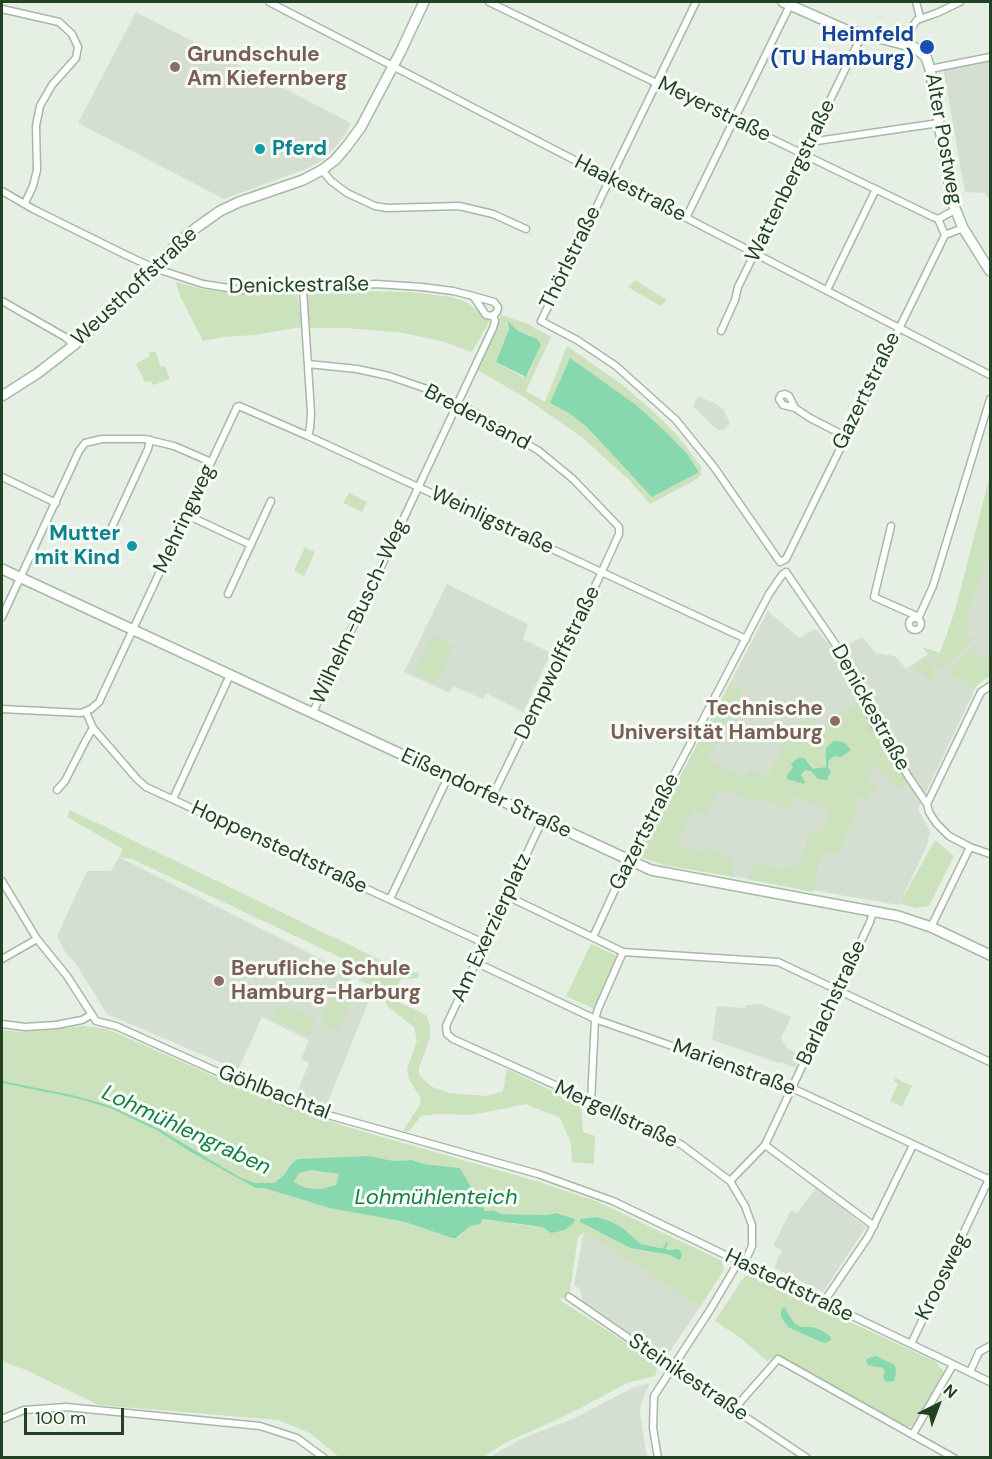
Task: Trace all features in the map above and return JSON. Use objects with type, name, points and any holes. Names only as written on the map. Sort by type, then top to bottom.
[{"type":"main road","name":"Weusthoffstraße","points":[[2,396],[48,366],[74,345],[122,302],[189,233],[220,211],[262,192],[303,180],[321,170],[341,154],[355,136],[424,2]]},
{"type":"main road","points":[[786,3],[844,28],[908,45]]},
{"type":"main road","name":"Alter Postweg","points":[[908,45],[924,55],[929,63],[955,210],[963,228],[990,271]]},
{"type":"main road","name":"Eißendorfer Straße","points":[[2,569],[630,861],[670,875],[898,916],[931,927],[990,955]]},
{"type":"street","name":"Haakestraße","points":[[270,2],[990,375]]},
{"type":"street","name":"Meyerstraße","points":[[489,2],[938,219]]},
{"type":"street","name":"Thörlstraße","points":[[696,2],[541,321],[578,340],[616,366],[676,420],[714,467],[780,562]]},
{"type":"street","points":[[916,2],[920,17]]},
{"type":"street","points":[[908,45],[914,24],[920,17],[937,13],[960,2]]},
{"type":"street","points":[[686,218],[734,120],[786,3]]},
{"type":"street","points":[[2,9],[62,24],[74,36],[78,47],[76,58],[52,85],[40,106],[36,126],[37,170],[25,203]]},
{"type":"street","name":"Wattenbergstraße","points":[[721,331],[735,300],[738,287],[863,33]]},
{"type":"street","points":[[930,69],[990,57]]},
{"type":"street","points":[[810,142],[939,123]]},
{"type":"street","points":[[321,170],[347,193],[375,206],[387,208],[459,206],[493,214],[526,230]]},
{"type":"street","points":[[827,290],[876,189]]},
{"type":"street","name":"Denickestraße","points":[[2,191],[154,268],[198,283],[251,290],[391,284],[440,289],[494,302],[498,309],[493,315]]},
{"type":"street","points":[[955,210],[938,219],[945,234],[963,228]]},
{"type":"street","name":"Gazertstraße","points":[[780,562],[786,558],[945,234]]},
{"type":"street","points":[[303,289],[311,413],[308,435]]},
{"type":"street","points":[[473,296],[483,313],[487,316],[493,315]]},
{"type":"street","points":[[2,301],[66,338],[74,345]]},
{"type":"street","name":"Wilhelm-Busch-Weg","points":[[312,714],[493,328],[495,321],[493,315]]},
{"type":"street","name":"Bredensand","points":[[308,364],[357,369],[389,376],[456,403],[502,427],[539,451],[573,479],[619,527]]},
{"type":"street","points":[[891,526],[874,597],[918,618],[933,586],[990,399]]},
{"type":"street","name":"Weinligstraße","points":[[237,407],[246,407],[308,435],[746,639]]},
{"type":"street","name":"Mehringweg","points":[[86,712],[103,696],[237,407]]},
{"type":"street","points":[[795,408],[845,436]]},
{"type":"street","points":[[2,617],[53,501],[79,451],[86,443],[113,438],[150,440],[174,446],[211,462]]},
{"type":"street","points":[[112,527],[150,440]]},
{"type":"street","points":[[2,477],[53,501]]},
{"type":"street","points":[[228,594],[271,501]]},
{"type":"street","points":[[187,515],[251,545]]},
{"type":"street","name":"Dempwolffstraße","points":[[492,797],[619,534],[619,527]]},
{"type":"street","name":"Denickestraße","points":[[786,572],[836,645],[867,704],[876,728],[884,735],[941,830],[970,847],[990,851]]},
{"type":"street","name":"Gazertstraße","points":[[593,937],[624,870],[669,783],[769,594],[786,572]]},
{"type":"street","points":[[173,799],[230,675]]},
{"type":"street","points":[[927,804],[981,692],[990,686]]},
{"type":"street","points":[[2,709],[86,712]]},
{"type":"street","name":"Hoppenstedtstraße","points":[[86,712],[93,728],[146,787],[484,943]]},
{"type":"street","points":[[57,790],[65,781],[93,728]]},
{"type":"street","points":[[390,899],[448,777]]},
{"type":"street","name":"Am Exerzierplatz","points":[[448,1035],[446,1026],[542,821]]},
{"type":"street","points":[[931,927],[970,847]]},
{"type":"street","points":[[2,883],[37,939],[67,976],[91,1015],[82,1020],[56,1025],[25,1027],[2,1024]]},
{"type":"street","points":[[507,896],[623,952],[778,962],[990,1062]]},
{"type":"street","name":"Barlachstraße","points":[[730,1181],[765,1145],[839,990],[873,912]]},
{"type":"street","points":[[2,959],[37,939]]},
{"type":"street","points":[[591,1102],[598,1009],[623,952]]},
{"type":"street","name":"Marienstraße","points":[[475,962],[596,1019],[792,1088],[990,1179]]},
{"type":"street","name":"Göhlbachtal","points":[[91,1015],[98,1021],[116,1026],[288,1104],[538,1174],[586,1191]]},
{"type":"street","name":"Mergellstraße","points":[[448,1035],[453,1040],[637,1122],[682,1145],[730,1181],[745,1206],[752,1225],[752,1246],[654,1396],[653,1428],[658,1458]]},
{"type":"street","points":[[765,1145],[874,1226]]},
{"type":"street","points":[[823,1303],[853,1261],[874,1226],[913,1145]]},
{"type":"street","name":"Kroosweg","points":[[911,1344],[990,1179]]},
{"type":"street","name":"Hastedtstraße","points":[[586,1191],[620,1204],[990,1382]]},
{"type":"street","name":"Steinikestraße","points":[[569,1297],[807,1458]]},
{"type":"street","points":[[969,1372],[979,1352],[990,1346]]},
{"type":"street","points":[[734,1409],[778,1359],[954,1458]]},
{"type":"street","points":[[913,1434],[953,1365]]},
{"type":"street","points":[[2,1419],[24,1410],[66,1407],[260,1426],[297,1438],[324,1458]]},
{"type":"shaded area","name":"Grundschule Am Kiefernberg","points":[[136,12],[351,123],[343,138],[323,160],[308,168],[224,199],[78,123]]},
{"type":"shaded area","points":[[990,59],[990,201],[985,193],[965,192],[943,68]]},
{"type":"shaded area","points":[[635,280],[667,300],[661,306],[628,287]]},
{"type":"shaded area","points":[[176,282],[201,289],[248,295],[297,293],[302,327],[203,341],[180,296]]},
{"type":"shaded area","points":[[360,291],[411,292],[451,297],[466,302],[490,320],[472,352],[445,342],[404,333],[347,328],[308,328],[308,294]]},
{"type":"shaded area","points":[[501,315],[526,323],[551,337],[526,391],[545,402],[567,346],[624,386],[656,414],[678,436],[697,461],[701,467],[701,474],[697,479],[650,504],[629,480],[582,437],[524,397],[476,369]],"holes":[[[508,321],[517,330],[531,335],[541,345],[528,375],[523,377],[496,362],[509,329],[506,322]]]},
{"type":"shaded area","points":[[155,351],[161,367],[165,366],[170,379],[153,385],[151,381],[145,382],[136,364]]},
{"type":"shaded area","points":[[698,396],[724,410],[730,424],[724,430],[718,430],[693,406]]},
{"type":"shaded area","name":"Technische Universität Hamburg","points":[[990,476],[990,676],[977,685],[918,809],[929,829],[927,840],[929,841],[899,905],[665,865],[638,856],[768,611],[799,638],[816,629],[835,651],[862,637],[876,653],[895,656],[906,669],[928,654],[936,664],[955,611]]},
{"type":"shaded area","points":[[990,476],[990,555],[969,607],[965,626],[967,629],[969,627],[967,635],[972,636],[973,640],[941,670],[922,647],[940,653],[955,611]]},
{"type":"shaded area","points":[[349,493],[367,502],[362,512],[343,503]]},
{"type":"shaded area","points":[[305,547],[315,552],[304,576],[294,571]]},
{"type":"shaded area","points":[[447,584],[528,624],[523,639],[551,653],[523,712],[486,693],[483,699],[453,686],[449,693],[404,672]]},
{"type":"shaded area","points":[[433,636],[453,646],[435,683],[415,673]]},
{"type":"shaded area","points":[[978,645],[971,653],[973,655],[982,658],[990,656],[990,676],[975,688],[950,674],[952,668]]},
{"type":"shaded area","points":[[925,658],[936,672],[929,682],[925,675],[912,668]]},
{"type":"shaded area","points":[[859,673],[875,704],[885,714],[881,715],[869,705],[856,679]]},
{"type":"shaded area","points":[[730,683],[743,692],[725,727],[732,731],[726,745],[718,741],[708,759],[715,765],[743,777],[751,769],[767,777],[776,759],[779,758],[784,736],[791,740],[794,739],[793,736],[800,724],[809,719],[815,728],[820,726],[823,731],[845,719],[843,713],[860,704],[908,784],[897,789],[875,764],[872,767],[873,769],[866,776],[876,787],[866,800],[856,796],[853,804],[859,807],[837,855],[826,850],[819,864],[813,892],[746,879],[758,861],[782,872],[786,865],[796,867],[807,845],[805,844],[810,832],[819,836],[829,814],[828,811],[797,796],[794,797],[788,810],[765,798],[761,802],[753,798],[751,800],[728,789],[725,795],[717,791],[706,814],[693,808],[677,843],[699,853],[703,845],[732,859],[734,877],[665,865],[638,856]]},
{"type":"shaded area","points":[[70,810],[401,970],[420,973],[418,978],[401,979],[394,995],[396,1001],[426,1015],[430,1026],[430,1037],[419,1068],[419,1075],[432,1087],[449,1093],[487,1096],[503,1091],[507,1069],[581,1105],[583,1132],[595,1136],[594,1164],[572,1162],[571,1143],[560,1118],[526,1104],[472,1115],[421,1116],[408,1132],[403,1131],[419,1106],[421,1098],[409,1080],[407,1069],[417,1041],[414,1027],[388,1007],[382,990],[359,980],[363,968],[132,859],[119,857],[123,849],[67,817]]},
{"type":"shaded area","points":[[935,840],[954,856],[929,906],[915,908],[900,903]]},
{"type":"shaded area","name":"Berufliche Schule Hamburg-Harburg","points":[[119,857],[349,973],[354,990],[370,998],[325,1109],[296,1095],[309,1063],[301,1059],[309,1040],[262,1017],[238,1070],[107,1014],[74,961],[67,955],[57,936],[87,871],[111,871]]},
{"type":"shaded area","points":[[591,944],[619,957],[595,1009],[566,996]]},
{"type":"shaded area","points":[[337,988],[354,996],[338,1032],[320,1024]]},
{"type":"shaded area","points":[[279,1003],[316,1020],[310,1036],[273,1018]]},
{"type":"shaded area","points":[[761,1004],[791,1017],[781,1038],[787,1048],[801,1055],[795,1068],[712,1040],[717,1006],[745,1008],[746,1005]]},
{"type":"shaded area","points":[[84,1026],[107,1029],[280,1105],[596,1201],[722,1261],[724,1270],[700,1307],[584,1232],[578,1237],[569,1297],[558,1299],[658,1363],[655,1376],[627,1383],[575,1411],[505,1443],[483,1457],[339,1457],[310,1433],[278,1420],[99,1405],[2,1361],[2,1030],[22,1032]],"holes":[[[369,1156],[460,1168],[485,1211],[493,1210],[500,1214],[547,1215],[556,1213],[574,1219],[573,1224],[565,1230],[546,1230],[542,1227],[483,1219],[480,1223],[470,1226],[457,1238],[452,1238],[405,1222],[347,1211],[274,1183],[284,1175],[292,1163],[298,1160]],[[596,1217],[623,1228],[641,1244],[670,1250],[678,1249],[682,1256],[677,1259],[670,1255],[630,1248],[580,1222],[581,1219]]]},
{"type":"shaded area","points":[[895,1078],[912,1086],[902,1107],[890,1101],[898,1084],[894,1081]]},
{"type":"shaded area","points":[[311,1170],[340,1174],[336,1185],[321,1189],[306,1188],[294,1182],[299,1173]]},
{"type":"shaded area","points":[[816,1188],[866,1227],[823,1292],[774,1268],[782,1250],[773,1246],[791,1210],[797,1213]]},
{"type":"shaded area","points":[[584,1232],[700,1307],[670,1351],[663,1355],[583,1303],[580,1289],[574,1285]]},
{"type":"shaded area","points":[[749,1275],[936,1362],[944,1372],[913,1426],[905,1427],[777,1355],[767,1361],[742,1339],[715,1321],[744,1277]]},
{"type":"shaded area","points":[[650,1383],[641,1403],[640,1414],[647,1457],[490,1457],[521,1439],[573,1419],[632,1388]]},
{"type":"water","points":[[507,320],[517,330],[537,339],[541,345],[526,377],[496,362],[509,329]]},
{"type":"water","points":[[570,358],[636,405],[687,454],[699,472],[652,497],[587,427],[569,413],[550,403]]},
{"type":"water","points":[[834,741],[844,742],[851,750],[841,757],[834,756],[829,760],[828,768],[831,771],[827,780],[818,779],[807,770],[801,775],[805,781],[804,784],[787,779],[787,775],[793,768],[791,764],[798,758],[804,758],[813,769],[826,767],[826,748]]},
{"type":"water","name":"Lohmühlenteich","points":[[161,1130],[239,1177],[255,1183],[274,1183],[298,1159],[369,1156],[394,1161],[412,1160],[424,1164],[460,1168],[485,1211],[493,1210],[501,1214],[547,1215],[556,1213],[575,1219],[573,1224],[565,1230],[551,1233],[542,1227],[483,1219],[480,1224],[470,1226],[456,1238],[452,1238],[405,1222],[330,1208],[264,1188],[256,1188],[160,1132]],"holes":[[[311,1170],[339,1174],[336,1185],[321,1189],[306,1188],[294,1182],[299,1173]]]},
{"type":"water","points":[[596,1217],[623,1228],[641,1244],[670,1250],[678,1249],[682,1256],[679,1260],[670,1255],[630,1248],[580,1222],[580,1219]]},
{"type":"water","points":[[784,1307],[794,1323],[801,1327],[821,1330],[830,1336],[831,1340],[825,1343],[788,1327],[781,1317],[781,1310]]},
{"type":"water","points":[[876,1356],[895,1365],[894,1381],[886,1382],[883,1377],[885,1371],[883,1368],[868,1365],[866,1360]]},
{"type":"waterway","name":"Lohmühlengraben","points":[[2,1082],[76,1097],[110,1107],[161,1131]]},
{"type":"waterway","name":"Lohmühlengraben","points":[[664,1249],[667,1243]]},
{"type":"place","name":"Heimfeld (TU Hamburg)","points":[[927,47]]},
{"type":"place","name":"Grundschule Am Kiefernberg","points":[[175,67]]},
{"type":"place","name":"Pferd","points":[[260,149]]},
{"type":"place","name":"Mutter mit Kind","points":[[132,546]]},
{"type":"place","name":"Technische Universität Hamburg","points":[[835,721]]},
{"type":"place","name":"Berufliche Schule Hamburg-Harburg","points":[[219,981]]}]
